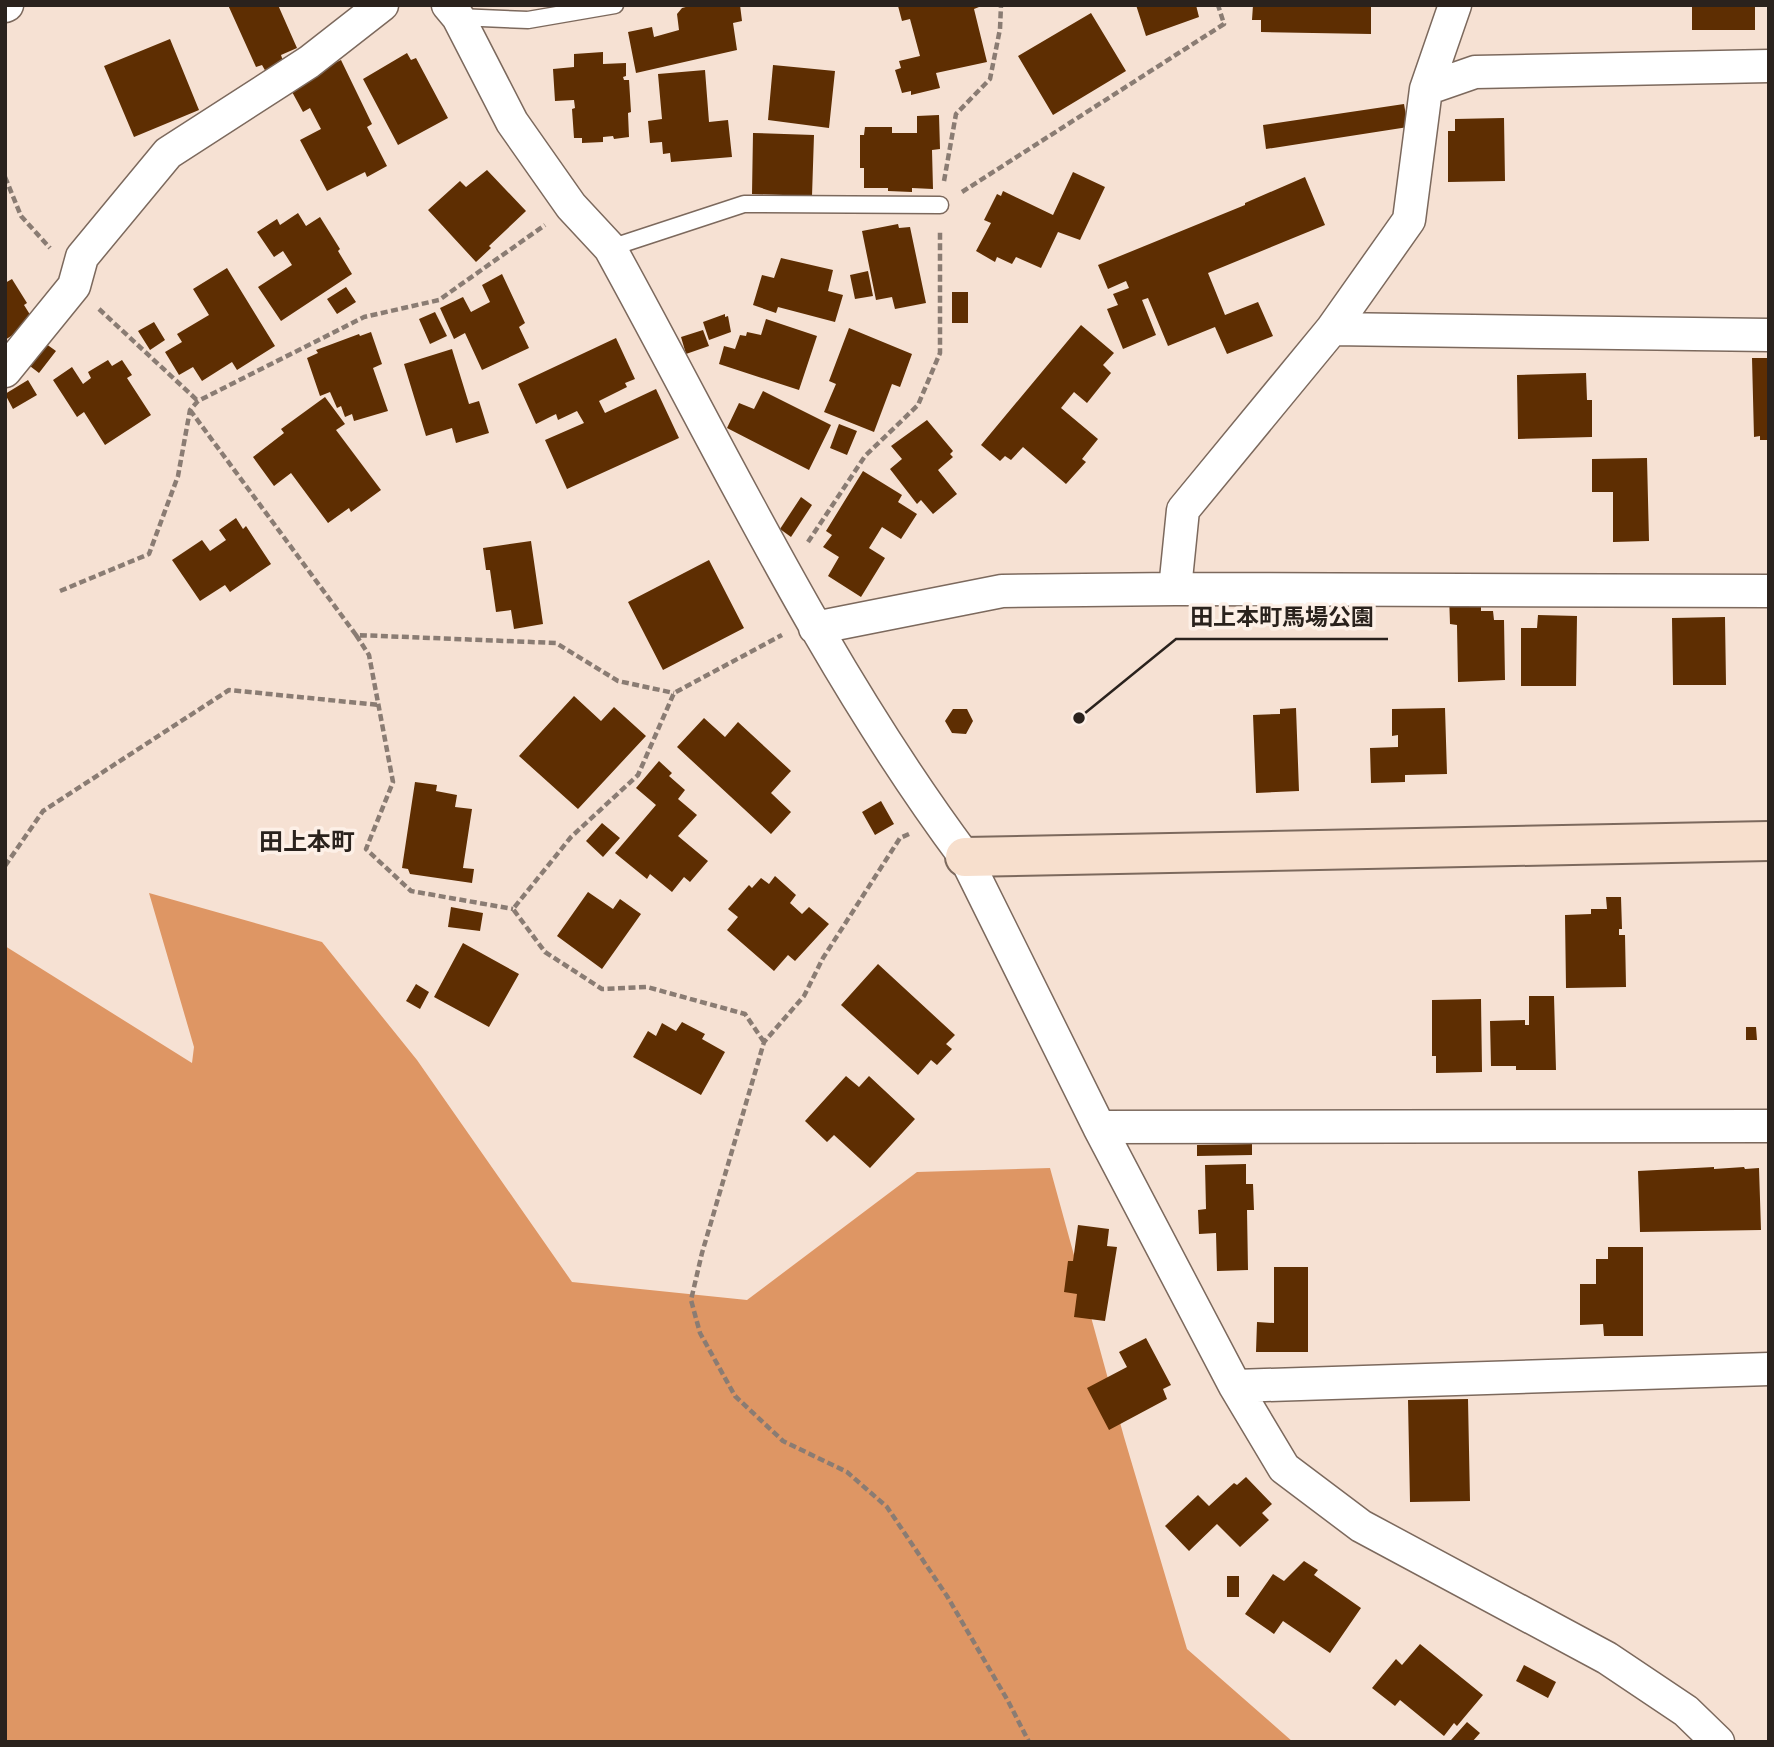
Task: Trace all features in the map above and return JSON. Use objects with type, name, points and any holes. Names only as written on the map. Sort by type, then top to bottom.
[{"type":"street","points":[[5,371],[74,286],[82,257],[167,153],[309,62],[382,5]]},
{"type":"street","points":[[1175,589],[1183,510],[1332,329],[1409,220],[1426,89],[1455,5]]},
{"type":"street","points":[[453,11],[512,122],[571,206],[610,248],[815,628],[937,819],[965,857],[1098,1127],[1234,1386],[1284,1468],[1361,1526],[1607,1658],[1686,1711],[1718,1742]]},
{"type":"street","points":[[1426,89],[1475,72],[1769,66]]},
{"type":"street","points":[[1332,329],[1769,335]]},
{"type":"street","points":[[815,628],[1002,591],[1769,591]]},
{"type":"street","points":[[965,857],[1769,841]]},
{"type":"street","points":[[1098,1127],[1769,1126]]},
{"type":"street","points":[[1234,1386],[1769,1369]]},
{"type":"lane","points":[[453,11],[528,20],[615,5]]},
{"type":"lane","points":[[610,248],[744,204],[940,205]]},
{"type":"path","points":[[787,576],[864,456],[918,405],[940,353],[940,205],[956,114],[990,79],[1000,29],[1001,5]]},
{"type":"path","points":[[940,205],[1224,24],[1218,5]]},
{"type":"path","points":[[60,592],[149,554],[178,476],[190,410],[198,401],[364,317],[439,300],[571,206]]},
{"type":"path","points":[[190,410],[369,655],[393,782],[366,849],[411,891],[513,909],[545,952],[602,989],[647,987],[745,1014],[764,1042]]},
{"type":"path","points":[[513,909],[571,837],[638,775],[674,693],[786,633],[815,628]]},
{"type":"path","points":[[356,635],[556,643],[618,681],[674,693]]},
{"type":"path","points":[[5,866],[43,811],[229,690],[379,705]]},
{"type":"path","points":[[937,819],[900,838],[823,958],[804,996],[764,1042],[702,1252],[691,1300],[699,1334],[735,1396],[783,1441],[847,1472],[887,1507],[947,1596],[1008,1701],[1028,1742]]},
{"type":"shaded area","points":[[149,893],[322,942],[417,1060],[572,1282],[747,1300],[917,1172],[1050,1168],[1124,1437],[1187,1649],[1293,1742],[5,1742],[5,946],[192,1063],[194,1047]]},
{"type":"building","points":[[228,5],[278,5],[297,48],[281,55],[284,64],[266,72],[262,65],[256,67]]},
{"type":"building","points":[[693,5],[740,5],[742,21],[733,23],[737,50],[636,73],[628,32],[652,27],[654,37],[679,30],[677,14],[682,8]]},
{"type":"building","points":[[984,5],[974,9],[987,62],[936,73],[940,88],[911,95],[911,91],[902,93],[895,70],[901,68],[899,61],[920,56],[910,19],[902,21],[898,6]]},
{"type":"building","points":[[1136,5],[1196,5],[1199,17],[1146,36]]},
{"type":"building","points":[[1253,5],[1371,5],[1371,34],[1261,32],[1261,20],[1252,20]]},
{"type":"building","points":[[1692,5],[1755,5],[1755,30],[1692,30]]},
{"type":"building","points":[[1091,13],[1126,71],[1053,115],[1018,56]]},
{"type":"building","points":[[170,39],[199,110],[134,137],[104,66]]},
{"type":"building","points":[[603,52],[603,64],[626,63],[626,76],[623,77],[624,80],[629,80],[629,137],[603,137],[603,142],[582,143],[582,138],[574,138],[574,100],[555,101],[553,69],[574,67],[574,54]]},
{"type":"building","points":[[407,53],[411,60],[416,58],[448,118],[398,145],[363,79]]},
{"type":"building","points":[[341,60],[372,124],[367,127],[387,166],[367,177],[365,172],[327,191],[300,140],[321,129],[310,108],[303,112],[291,90],[318,76],[316,72]]},
{"type":"building","points":[[773,65],[835,71],[829,128],[768,120]]},
{"type":"building","points":[[705,70],[709,122],[728,120],[732,157],[671,162],[670,153],[663,154],[662,142],[650,143],[648,121],[662,119],[658,74]]},
{"type":"building","points":[[1404,104],[1408,127],[1266,149],[1263,125]]},
{"type":"building","points":[[939,115],[940,149],[932,150],[933,189],[912,188],[912,192],[864,188],[864,168],[860,168],[860,135],[864,135],[865,127],[892,127],[892,133],[917,133],[917,116]]},
{"type":"building","points":[[1504,118],[1505,181],[1448,182],[1448,131],[1455,131],[1455,119]]},
{"type":"building","points":[[753,133],[814,135],[812,196],[752,194]]},
{"type":"building","points":[[487,170],[526,211],[476,262],[428,210],[460,181],[466,187]]},
{"type":"building","points":[[1073,172],[1105,187],[1080,240],[1058,232],[1041,268],[1016,257],[1012,264],[997,257],[995,262],[976,251],[991,223],[984,220],[997,194],[1001,196],[1003,191],[1053,215]]},
{"type":"building","points":[[1305,177],[1325,225],[1208,273],[1225,315],[1258,302],[1273,336],[1227,354],[1215,327],[1168,346],[1148,298],[1142,300],[1156,335],[1123,349],[1107,309],[1118,305],[1113,294],[1129,288],[1126,281],[1108,289],[1098,265],[1245,205]]},
{"type":"building","points":[[298,213],[306,226],[320,217],[352,274],[281,321],[258,287],[292,265],[283,251],[274,257],[257,232],[277,219],[280,225]]},
{"type":"building","points":[[898,224],[899,228],[910,227],[926,303],[895,309],[892,297],[876,300],[862,231]]},
{"type":"building","points":[[781,258],[833,270],[828,291],[843,295],[835,322],[778,307],[776,313],[753,305],[762,275],[774,278]]},
{"type":"building","points":[[227,268],[275,346],[237,370],[232,362],[202,381],[193,367],[179,375],[165,352],[182,342],[177,334],[209,315],[193,289]]},
{"type":"building","points":[[868,271],[873,296],[855,299],[850,275]]},
{"type":"building","points":[[502,274],[525,323],[519,327],[529,348],[482,370],[465,333],[454,339],[440,308],[463,297],[471,312],[490,302],[482,285]]},
{"type":"building","points":[[12,279],[27,303],[24,305],[34,321],[5,340],[5,283]]},
{"type":"building","points":[[346,287],[356,302],[337,314],[327,299]]},
{"type":"building","points":[[952,292],[968,292],[968,323],[952,323]]},
{"type":"building","points":[[435,312],[447,336],[430,344],[419,319]]},
{"type":"building","points":[[725,314],[725,317],[728,316],[731,332],[709,340],[703,322]]},
{"type":"building","points":[[766,319],[817,336],[799,390],[719,364],[724,346],[735,349],[740,335],[746,336],[747,332],[761,335]]},
{"type":"building","points":[[154,322],[165,340],[150,350],[138,331]]},
{"type":"building","points":[[1081,325],[1114,353],[1103,365],[1111,373],[1087,403],[1074,392],[1061,408],[1098,439],[1082,459],[1086,462],[1066,484],[1023,447],[1011,460],[1005,456],[1000,461],[981,445]]},
{"type":"building","points":[[849,328],[912,354],[900,387],[892,384],[874,432],[824,412],[836,384],[829,381]]},
{"type":"building","points":[[703,330],[709,346],[686,354],[681,337]]},
{"type":"building","points":[[371,332],[382,364],[373,368],[388,411],[354,421],[352,414],[345,417],[341,406],[337,408],[330,392],[320,396],[307,358],[318,353],[316,350]]},
{"type":"building","points":[[616,338],[635,379],[625,383],[627,387],[599,401],[605,413],[656,389],[679,438],[567,489],[545,440],[584,423],[577,411],[558,420],[556,414],[536,424],[518,384]]},
{"type":"building","points":[[42,341],[56,351],[39,373],[26,363]]},
{"type":"building","points":[[452,349],[469,404],[479,401],[489,433],[456,443],[452,428],[426,436],[404,364]]},
{"type":"building","points":[[1752,358],[1769,358],[1769,440],[1760,440],[1760,436],[1754,437]]},
{"type":"building","points":[[108,360],[112,366],[122,360],[132,375],[127,378],[151,415],[105,445],[84,412],[77,417],[53,380],[72,367],[83,384],[91,378],[88,372]]},
{"type":"building","points":[[1586,373],[1587,400],[1592,400],[1592,437],[1518,439],[1517,375]]},
{"type":"building","points":[[28,380],[37,395],[13,409],[5,394]]},
{"type":"building","points":[[763,391],[831,425],[809,470],[727,428],[739,403],[754,409]]},
{"type":"building","points":[[325,397],[345,424],[336,430],[381,490],[351,512],[349,508],[328,523],[291,473],[274,486],[253,457],[284,433],[281,429]]},
{"type":"building","points":[[927,420],[953,451],[950,454],[953,457],[938,470],[957,494],[933,514],[921,500],[917,504],[890,469],[902,459],[891,446]]},
{"type":"building","points":[[839,424],[857,431],[847,455],[830,448]]},
{"type":"building","points":[[1647,458],[1649,541],[1613,542],[1613,492],[1592,492],[1592,459]]},
{"type":"building","points":[[863,471],[902,495],[898,502],[917,514],[901,539],[882,527],[869,548],[885,558],[861,597],[828,576],[839,557],[823,547],[832,535],[826,531]]},
{"type":"building","points":[[801,497],[812,505],[791,537],[780,529]]},
{"type":"building","points":[[236,518],[243,529],[246,526],[271,564],[230,592],[225,585],[200,601],[172,560],[202,540],[210,551],[226,540],[219,530]]},
{"type":"building","points":[[531,541],[543,624],[514,629],[511,610],[496,612],[490,570],[486,570],[483,548]]},
{"type":"building","points":[[709,560],[744,628],[663,670],[628,602]]},
{"type":"building","points":[[1449,594],[1481,594],[1481,611],[1493,611],[1494,620],[1504,620],[1505,680],[1458,682],[1457,625],[1450,624]]},
{"type":"building","points":[[1538,615],[1577,616],[1576,686],[1521,686],[1521,628],[1537,628]]},
{"type":"building","points":[[1725,617],[1726,685],[1673,685],[1672,618]]},
{"type":"building","points":[[574,696],[601,721],[614,707],[646,736],[578,809],[519,756]]},
{"type":"building","points":[[1296,708],[1299,791],[1256,793],[1253,715],[1280,714],[1280,709]]},
{"type":"building","points":[[1445,708],[1447,774],[1405,775],[1405,782],[1371,783],[1370,748],[1398,747],[1398,735],[1392,736],[1392,709]]},
{"type":"building","points":[[953,709],[967,709],[973,721],[966,734],[952,733],[945,721]]},
{"type":"building","points":[[704,718],[725,737],[738,722],[791,771],[771,793],[791,812],[771,834],[677,747]]},
{"type":"building","points":[[659,761],[672,773],[669,776],[685,790],[678,799],[697,815],[678,836],[708,861],[690,882],[684,877],[672,892],[650,874],[647,879],[615,853],[656,805],[636,788]]},
{"type":"building","points":[[415,782],[437,785],[436,791],[457,795],[455,807],[472,809],[463,868],[474,869],[472,883],[410,874],[408,869],[402,868]]},
{"type":"building","points":[[881,801],[894,824],[875,835],[862,812]]},
{"type":"building","points":[[602,823],[620,838],[603,857],[586,841]]},
{"type":"building","points":[[775,876],[796,895],[790,903],[802,914],[809,907],[829,924],[795,961],[788,955],[774,971],[727,930],[738,917],[728,909],[749,885],[752,888],[761,878],[769,884]]},
{"type":"building","points":[[588,892],[613,909],[620,899],[641,914],[602,969],[557,936]]},
{"type":"building","points":[[1606,897],[1621,897],[1622,929],[1619,929],[1619,935],[1625,935],[1626,987],[1566,988],[1565,915],[1591,914],[1591,909],[1607,909]]},
{"type":"building","points":[[451,907],[483,913],[480,931],[448,927]]},
{"type":"building","points":[[463,943],[519,974],[489,1027],[434,997]]},
{"type":"building","points":[[878,964],[955,1035],[946,1044],[952,1049],[937,1065],[931,1060],[918,1075],[841,1005]]},
{"type":"building","points":[[416,984],[429,992],[420,1009],[406,1001]]},
{"type":"building","points":[[1529,996],[1554,996],[1556,1070],[1516,1070],[1516,1066],[1491,1066],[1490,1021],[1525,1020],[1525,1025],[1529,1025]]},
{"type":"building","points":[[1481,999],[1482,1072],[1436,1073],[1436,1056],[1432,1056],[1432,1000]]},
{"type":"building","points":[[682,1022],[705,1034],[702,1039],[725,1052],[701,1095],[633,1057],[648,1031],[656,1036],[662,1023],[676,1031]]},
{"type":"building","points":[[1746,1027],[1756,1027],[1757,1040],[1746,1040]]},
{"type":"building","points":[[846,1076],[859,1087],[869,1076],[915,1119],[870,1168],[834,1135],[827,1142],[805,1121]]},
{"type":"building","points":[[1252,1144],[1252,1155],[1197,1156],[1197,1145]]},
{"type":"building","points":[[1246,1164],[1246,1184],[1253,1184],[1254,1210],[1247,1210],[1248,1270],[1217,1271],[1216,1233],[1199,1234],[1198,1210],[1206,1209],[1205,1165]]},
{"type":"building","points":[[1714,1167],[1759,1168],[1761,1230],[1640,1232],[1638,1171]]},
{"type":"building","points":[[1078,1225],[1109,1229],[1107,1246],[1117,1247],[1105,1321],[1074,1317],[1077,1294],[1064,1292],[1068,1261],[1073,1261]]},
{"type":"building","points":[[1608,1247],[1643,1247],[1643,1336],[1604,1336],[1603,1324],[1580,1325],[1580,1284],[1596,1284],[1596,1259],[1608,1259]]},
{"type":"building","points":[[1274,1267],[1308,1267],[1308,1352],[1256,1352],[1257,1322],[1274,1323]]},
{"type":"building","points":[[1146,1338],[1171,1385],[1163,1389],[1167,1399],[1109,1430],[1087,1388],[1127,1367],[1119,1352]]},
{"type":"building","points":[[1468,1399],[1470,1501],[1410,1502],[1408,1400]]},
{"type":"building","points":[[1246,1477],[1272,1504],[1262,1513],[1269,1520],[1240,1547],[1217,1524],[1189,1551],[1165,1526],[1198,1495],[1209,1506],[1234,1483],[1237,1485]]},
{"type":"building","points":[[1304,1561],[1318,1570],[1314,1575],[1361,1608],[1330,1653],[1283,1621],[1274,1634],[1245,1614],[1273,1574],[1284,1581]]},
{"type":"building","points":[[1227,1576],[1239,1576],[1239,1597],[1227,1597]]},
{"type":"building","points":[[1420,1644],[1483,1695],[1457,1726],[1454,1723],[1444,1736],[1400,1700],[1395,1706],[1372,1688],[1396,1659],[1402,1665]]},
{"type":"building","points":[[1524,1665],[1556,1682],[1548,1698],[1516,1681]]},
{"type":"building","points":[[1467,1722],[1480,1733],[1472,1742],[1452,1742],[1451,1740]]},
{"type":"place","name":"田上本町馬場公園","points":[[1079,718]]},
{"type":"district","name":"田上本町","points":[[307,842]]}]
